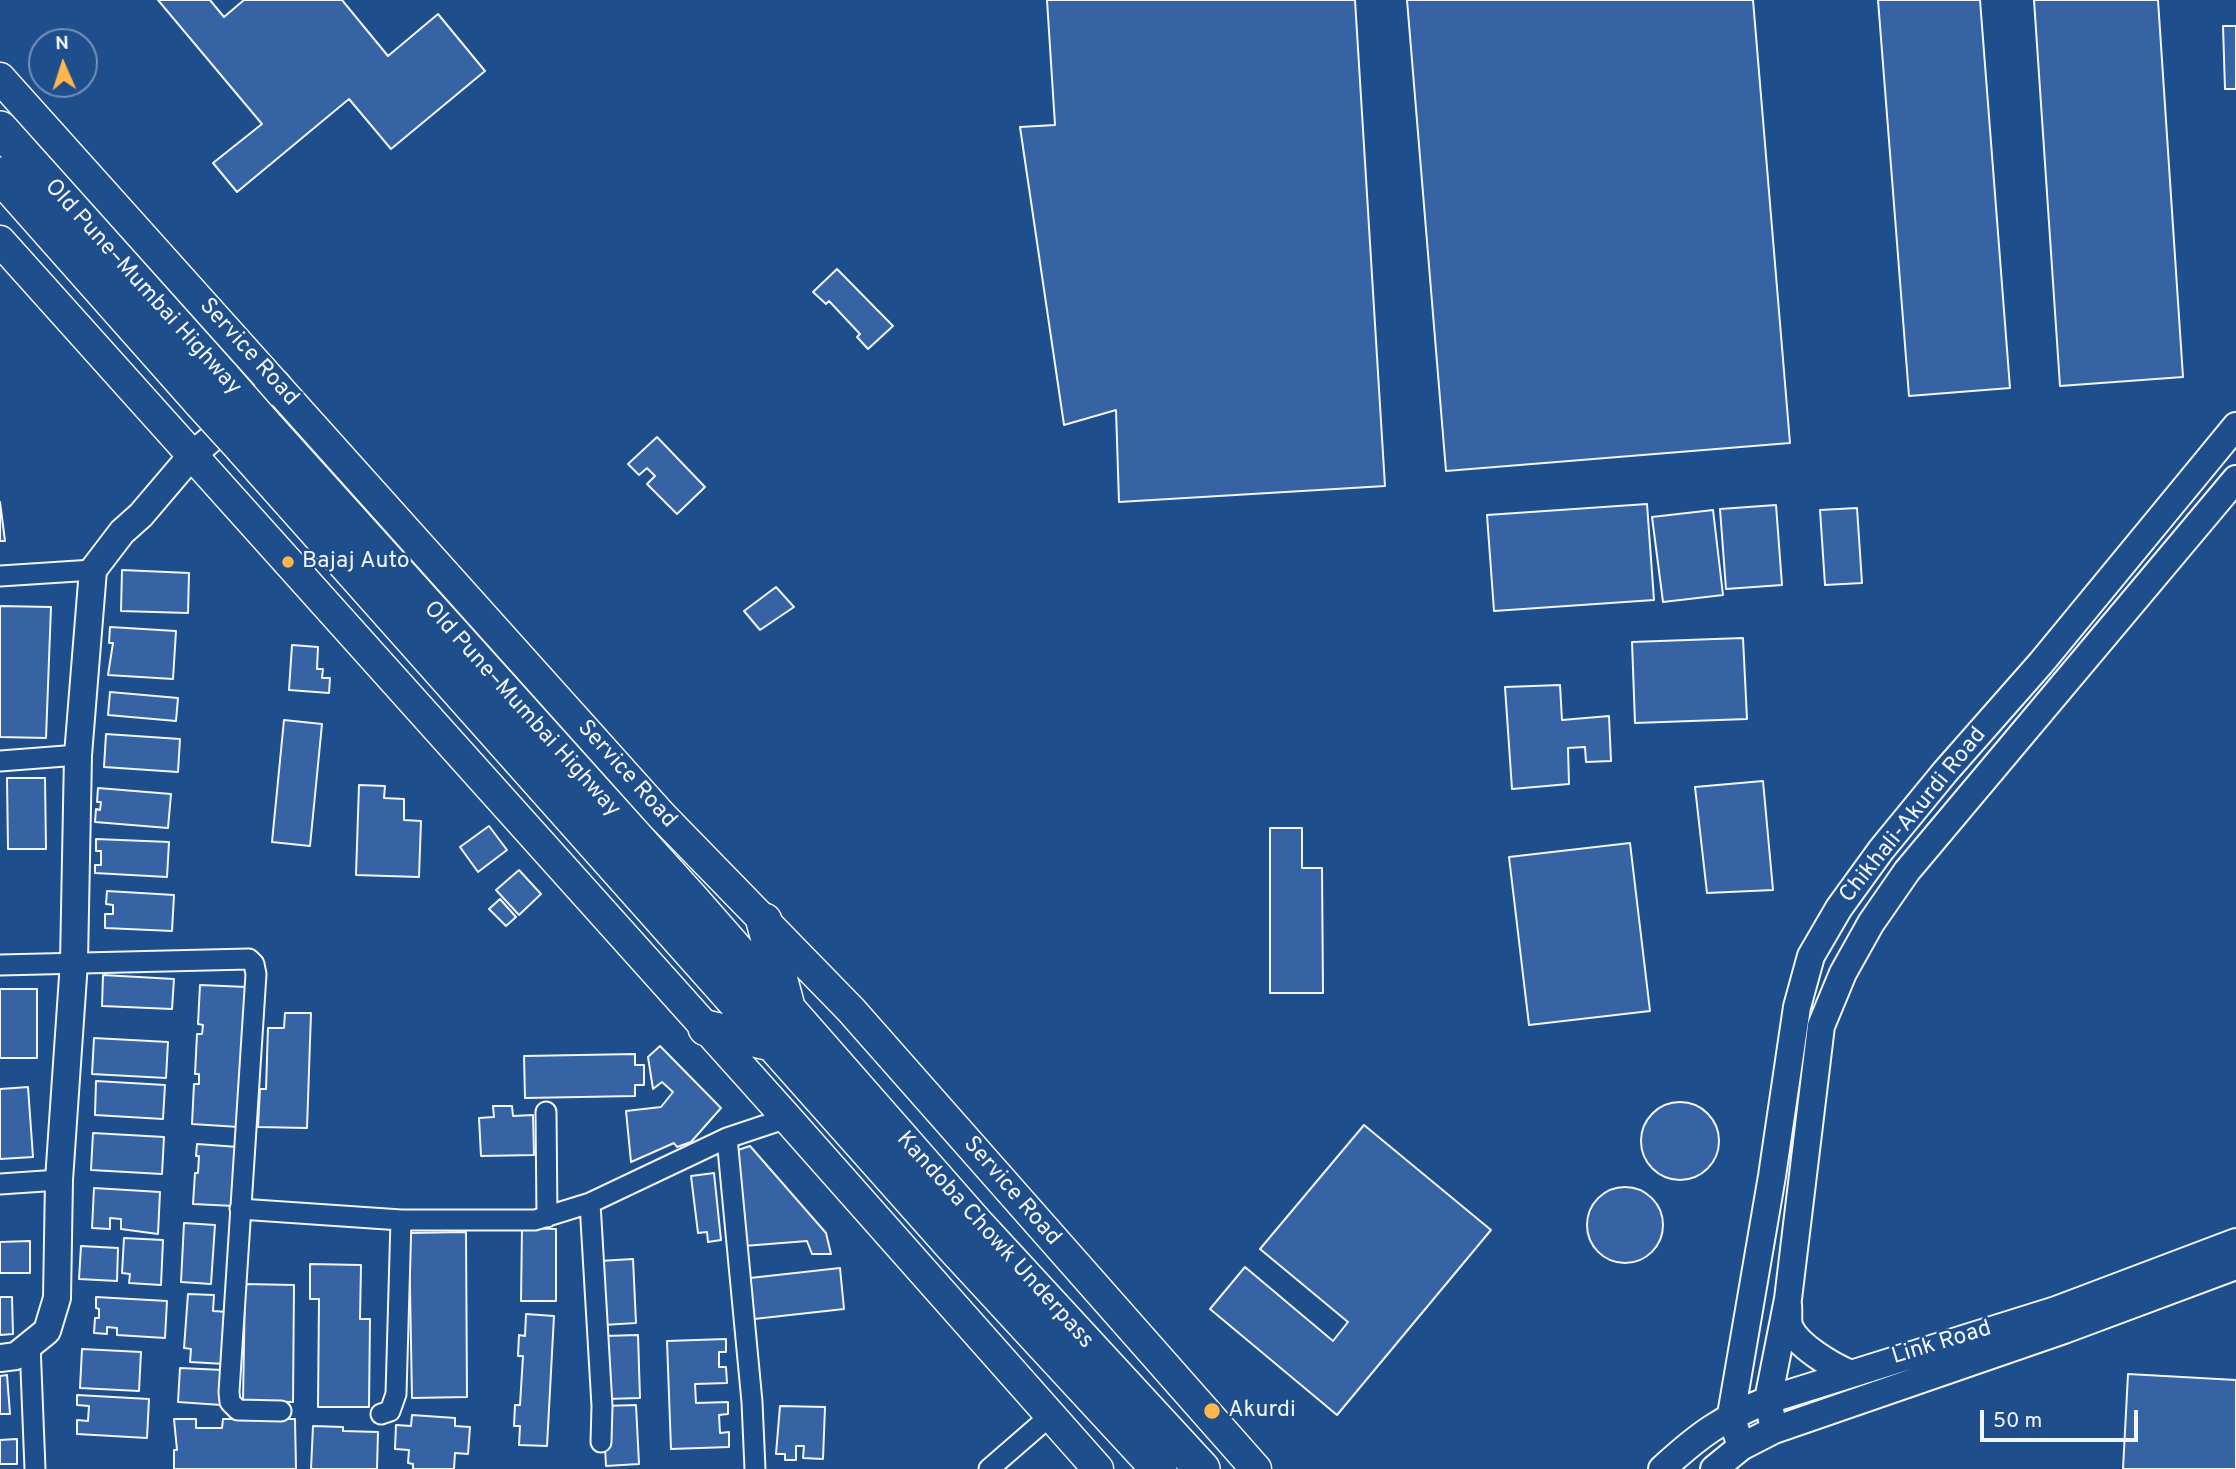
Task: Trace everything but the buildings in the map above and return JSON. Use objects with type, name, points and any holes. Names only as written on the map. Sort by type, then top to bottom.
[{"type":"highway","name":"Old Pune–Mumbai Highway","points":[[0,129],[213,390],[771,1043]]},
{"type":"highway","name":"Old Pune–Mumbai Highway","points":[[0,175],[213,390]]},
{"type":"highway","name":"Old Pune–Mumbai Highway","points":[[255,438],[788,1010]]},
{"type":"highway","points":[[764,921],[788,1010]]},
{"type":"highway","name":"Kandoba Chowk Underpass","points":[[788,1010],[976,1224],[1202,1469]]},
{"type":"highway","points":[[706,1028],[771,1043]]},
{"type":"highway","name":"Kandoba Chowk Underpass","points":[[771,1043],[953,1246],[1159,1469]]},
{"type":"main road","name":"Service Road","points":[[0,78],[653,806],[851,1010],[1256,1469]]},
{"type":"main road","points":[[0,241],[787,1118],[1098,1469]]},
{"type":"main road","points":[[0,1358],[16,1356],[47,1331],[57,1298],[59,1180],[75,962],[78,755],[93,570],[122,532],[141,515],[192,455],[277,384]]},
{"type":"main road","name":"Chikhali-Akurdi Road","points":[[1741,1447],[1731,1415],[1770,1189],[1797,1007],[1811,956],[1839,908],[1881,850],[2041,663],[2236,426]]},
{"type":"main road","name":"Chikhali-Akurdi Road","points":[[1774,1430],[1768,1400],[1788,1299],[1821,1026],[1843,973],[1871,923],[1907,871],[2236,479]]},
{"type":"main road","name":"Link Road","points":[[1714,1469],[1741,1447],[1774,1430],[2060,1320],[2236,1242]]},
{"type":"main road","name":"Link Road","points":[[1662,1469],[1696,1438],[1731,1415],[1768,1400],[1849,1373],[2060,1320],[2236,1266]]},
{"type":"main road","points":[[1788,1299],[1790,1328],[1809,1350],[1849,1373]]},
{"type":"street","points":[[0,576],[93,570]]},
{"type":"street","points":[[0,761],[78,755]]},
{"type":"street","points":[[0,965],[248,959],[254,964],[256,974],[230,1402],[239,1410],[281,1411]]},
{"type":"street","points":[[545,1112],[547,1217]]},
{"type":"street","points":[[240,1209],[401,1220],[536,1220],[590,1203],[727,1138],[787,1118]]},
{"type":"street","points":[[727,1138],[752,1402],[755,1469]]},
{"type":"street","points":[[0,1184],[59,1180]]},
{"type":"street","points":[[590,1203],[602,1406],[601,1442]]},
{"type":"street","points":[[381,1414],[390,1411],[396,1394],[401,1220]]},
{"type":"street","points":[[30,1344],[35,1469]]},
{"type":"street","points":[[989,1469],[1050,1416]]},
{"type":"place","name":"Bajaj Auto","points":[[288,562]]},
{"type":"place","name":"Akurdi","points":[[1212,1411]]}]
